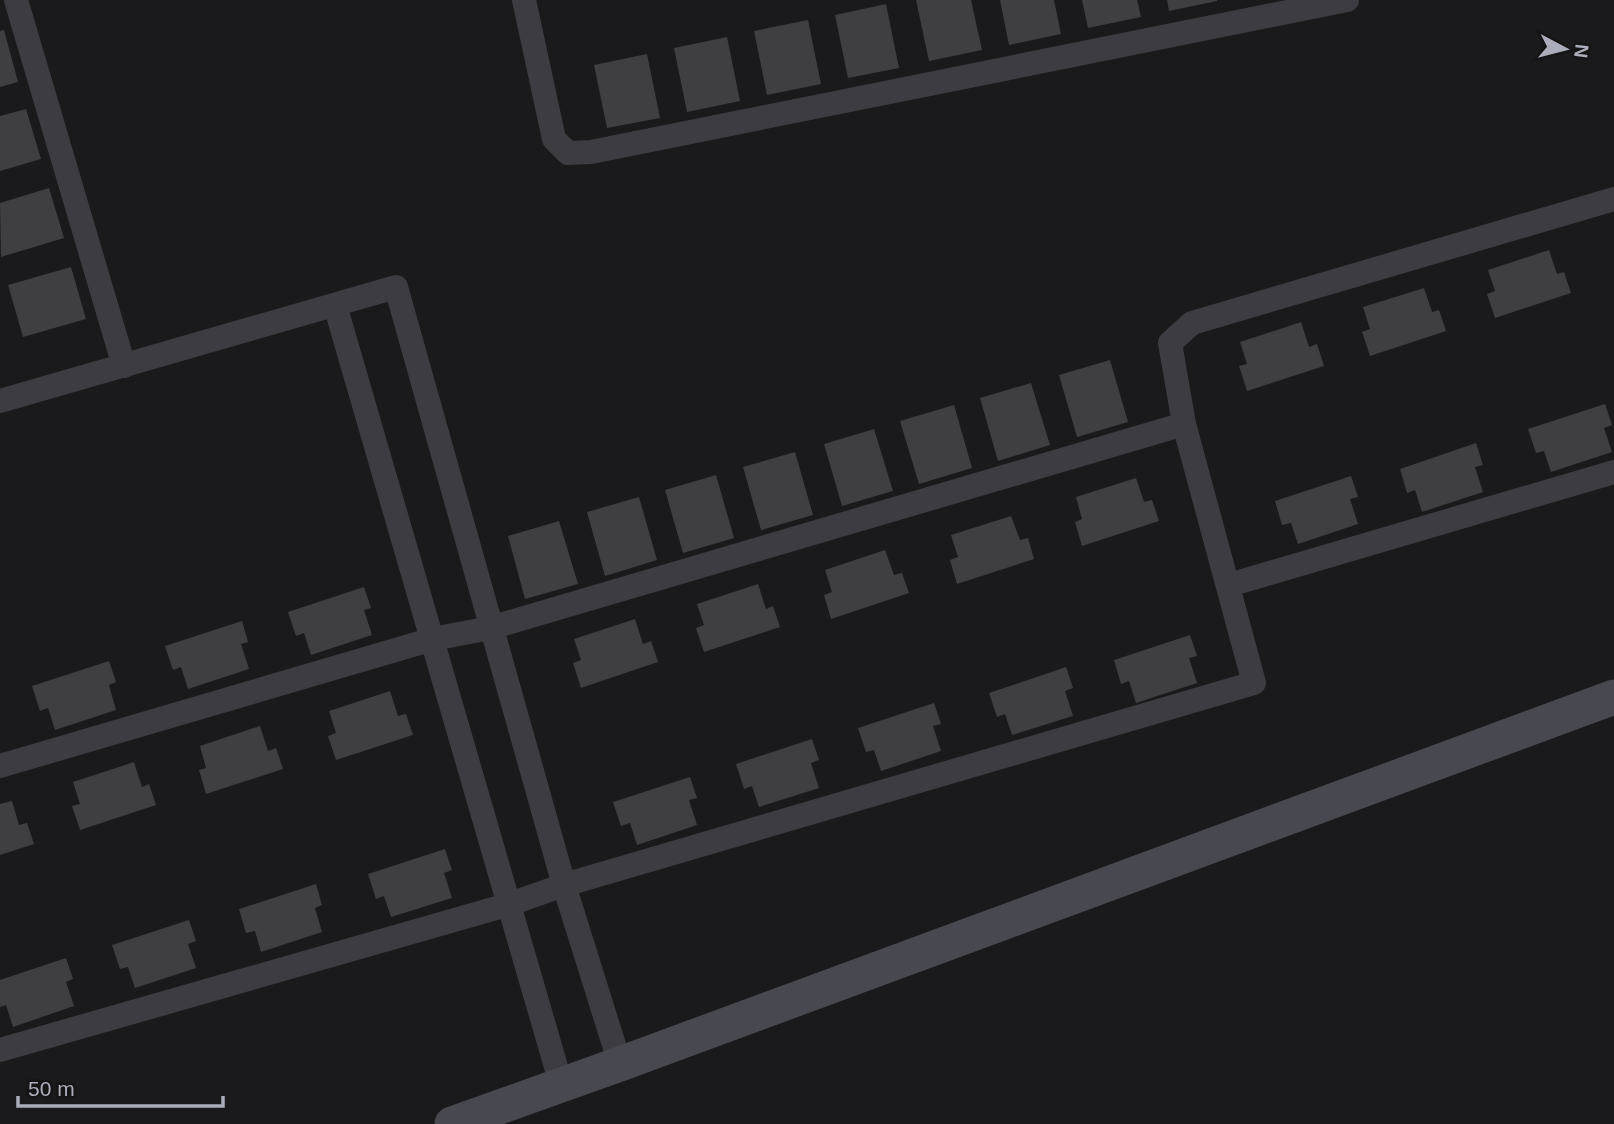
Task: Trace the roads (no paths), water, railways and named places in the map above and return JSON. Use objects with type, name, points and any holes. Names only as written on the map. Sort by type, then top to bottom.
[{"type":"street","points":[[16,0],[124,366]]},
{"type":"street","points":[[524,0],[554,139],[568,153],[605,149],[1347,0]]},
{"type":"street","points":[[0,1050],[507,905],[564,885],[1254,683],[1184,424],[1170,343],[1192,323],[1614,199]]},
{"type":"street","points":[[0,401],[396,288],[564,885],[620,1064]]},
{"type":"street","points":[[335,305],[561,1084]]},
{"type":"street","points":[[0,766],[433,639],[490,628],[1184,424]]},
{"type":"street","points":[[1229,585],[1614,472]]},
{"type":"street","points":[[452,1124],[1614,698]]}]
